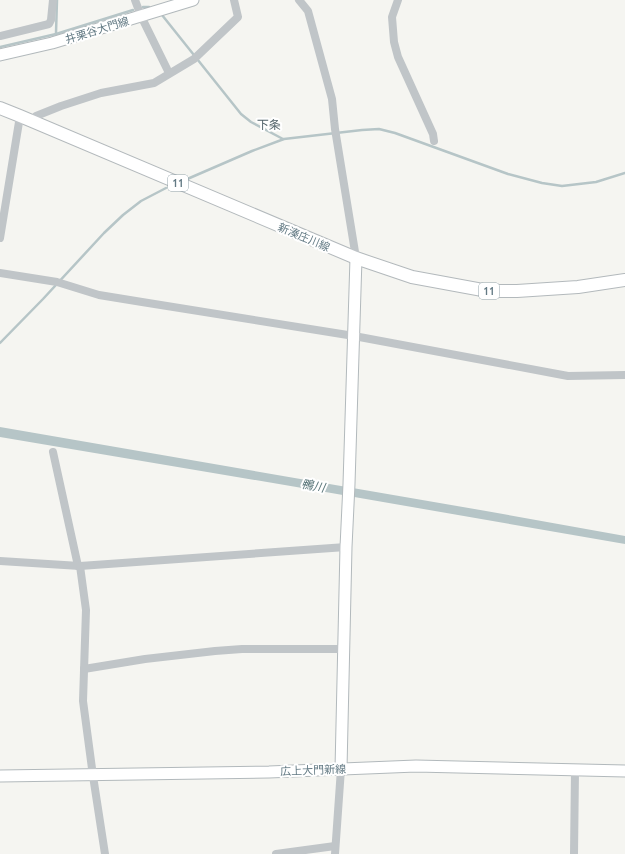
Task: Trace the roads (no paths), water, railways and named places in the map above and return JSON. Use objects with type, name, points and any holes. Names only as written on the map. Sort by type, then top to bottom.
[{"type":"main road","name":"井栗谷大門線","points":[[0,55],[52,43],[193,0]]},
{"type":"main road","name":"新湊庄川線","points":[[0,108],[356,258],[412,278],[488,291],[517,292],[578,287],[625,280]]},
{"type":"main road","points":[[341,769],[346,546],[349,499],[356,258]]},
{"type":"main road","name":"広上大門新線","points":[[0,776],[92,776],[269,772],[416,766],[625,771]]},
{"type":"street","points":[[0,36],[49,24],[51,20],[53,0]]},
{"type":"street","points":[[135,0],[141,16],[169,74]]},
{"type":"street","points":[[33,122],[36,116],[101,93],[154,83],[194,59],[238,17],[234,0]]},
{"type":"street","points":[[299,0],[308,11],[332,99],[356,258]]},
{"type":"street","points":[[398,0],[392,17],[394,42],[398,56],[433,134],[434,141]]},
{"type":"street","points":[[0,238],[20,116]]},
{"type":"street","points":[[0,273],[57,282],[100,294],[142,302],[354,336],[568,376],[625,375]]},
{"type":"street","points":[[53,452],[79,566],[86,610],[83,701],[92,776],[105,854]]},
{"type":"street","points":[[0,561],[79,566],[346,546]]},
{"type":"street","points":[[84,669],[145,659],[215,651],[242,649],[343,649]]},
{"type":"street","points":[[276,854],[335,850],[341,769]]},
{"type":"street","points":[[574,854],[575,771]]},
{"type":"water","name":"鴨川","points":[[0,427],[625,536],[625,544],[0,437]]},
{"type":"waterway","points":[[56,33],[57,0]]},
{"type":"waterway","points":[[143,7],[149,7]]},
{"type":"waterway","points":[[0,47],[56,34],[133,10]]},
{"type":"waterway","points":[[162,15],[241,114],[251,122],[283,139]]},
{"type":"waterway","points":[[185,180],[284,139],[379,129],[395,133],[508,174],[542,183],[562,186],[596,182],[625,173]]},
{"type":"waterway","points":[[0,343],[104,233],[123,215],[141,201],[166,188]]},
{"type":"district","name":"下条","points":[[269,125]]}]
